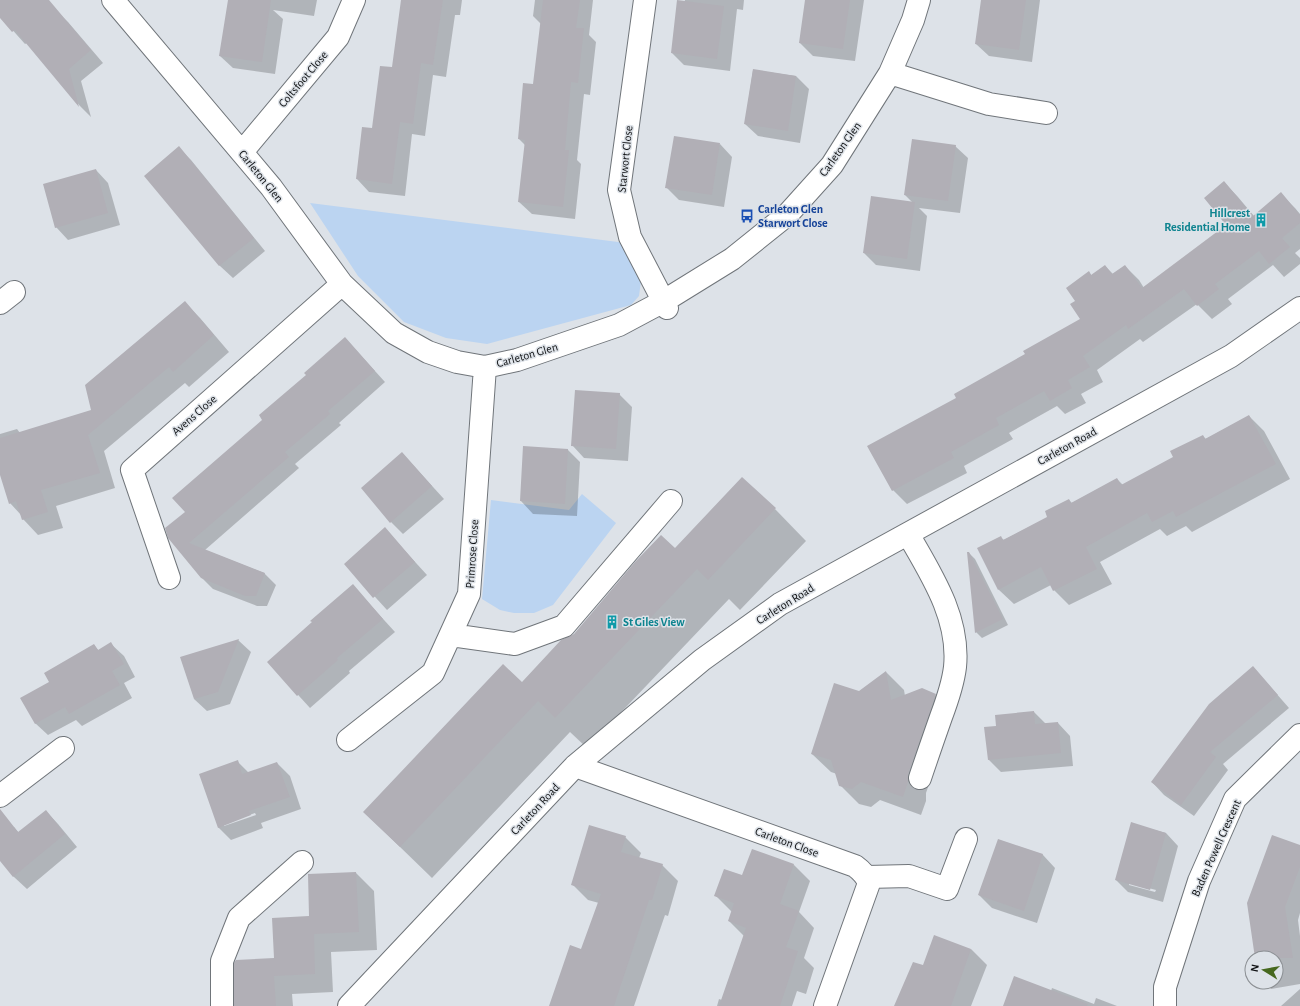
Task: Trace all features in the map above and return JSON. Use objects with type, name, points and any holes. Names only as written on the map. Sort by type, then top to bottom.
[{"type":"street","name":"Carleton Glen","points":[[114,0],[271,187],[342,284],[394,333],[428,352],[457,362],[485,367],[517,360],[619,325],[666,305],[732,259],[787,215],[832,165],[890,73],[913,20],[918,0]]},
{"type":"street","name":"Coltsfoot Close","points":[[242,152],[338,37],[354,0]]},
{"type":"street","name":"Starwort Close","points":[[645,0],[619,190],[630,236],[666,305]]},
{"type":"street","points":[[890,73],[989,104],[1046,113]]},
{"type":"street","name":"Avens Close","points":[[169,578],[132,470],[342,284]]},
{"type":"street","name":"Carleton Road","points":[[349,1006],[575,766],[702,660],[780,604],[1231,356],[1296,318]]},
{"type":"street","name":"Primrose Close","points":[[348,740],[433,673],[469,594],[485,367]]},
{"type":"street","points":[[451,635],[515,644],[564,626],[671,501]]},
{"type":"street","points":[[908,534],[935,582],[950,617],[954,641],[955,667],[948,696],[920,778]]},
{"type":"street","name":"Baden Powell Crescent","points":[[1165,1006],[1165,987],[1199,881],[1235,799],[1300,735]]},
{"type":"street","points":[[0,796],[63,748]]},
{"type":"street","name":"Carleton Close","points":[[575,766],[855,866],[867,877]]},
{"type":"street","points":[[825,1006],[869,883],[867,877],[909,876],[947,889],[966,839]]},
{"type":"street","points":[[222,1006],[222,962],[239,918],[302,862]]},
{"type":"shaded area","points":[[310,203],[626,243],[641,281],[639,296],[631,305],[487,344],[446,338],[404,322],[358,276]]},
{"type":"shaded area","points":[[582,494],[616,523],[553,605],[534,613],[514,613],[500,610],[482,599],[491,500],[569,510]]},
{"type":"building","points":[[0,0],[49,0],[91,50],[69,69],[79,107],[15,30],[12,32],[0,18]]},
{"type":"building","points":[[228,0],[271,0],[262,62],[219,56]]},
{"type":"building","points":[[401,0],[443,0],[433,65],[421,63],[413,124],[400,122],[392,184],[356,179],[362,127],[372,128],[380,66],[392,67]]},
{"type":"building","points":[[543,0],[580,0],[576,28],[584,28],[578,83],[571,82],[565,150],[569,150],[563,207],[518,202],[525,140],[518,139],[523,83],[533,84]]},
{"type":"building","points":[[677,0],[724,6],[717,59],[671,53]]},
{"type":"building","points":[[805,0],[850,0],[843,49],[799,43]]},
{"type":"building","points":[[981,0],[1026,0],[1019,50],[975,44]]},
{"type":"building","points":[[753,69],[796,76],[788,131],[744,124]]},
{"type":"building","points":[[674,136],[720,143],[712,195],[665,188]]},
{"type":"building","points":[[912,139],[956,145],[948,201],[904,195]]},
{"type":"building","points":[[179,146],[254,238],[219,266],[144,176]]},
{"type":"building","points":[[96,169],[108,213],[55,228],[43,184]]},
{"type":"building","points":[[1224,181],[1253,216],[1281,192],[1300,215],[1300,223],[1282,238],[1290,247],[1269,264],[1259,251],[1215,284],[1219,289],[1197,306],[1184,289],[1128,329],[1126,325],[1083,356],[1090,367],[1068,380],[1072,388],[1050,401],[1044,391],[996,418],[999,425],[951,452],[954,458],[892,491],[867,446],[956,398],[954,394],[1025,354],[1023,351],[1080,319],[1070,304],[1075,301],[1066,288],[1089,271],[1091,275],[1105,265],[1112,274],[1125,265],[1142,288],[1226,225],[1204,198]]},
{"type":"building","points":[[871,196],[915,202],[907,259],[863,253]]},
{"type":"building","points":[[185,301],[214,335],[173,372],[169,367],[88,435],[100,473],[41,490],[48,512],[22,520],[16,501],[9,504],[0,475],[0,438],[91,410],[85,385]]},
{"type":"building","points":[[345,337],[375,371],[328,411],[330,414],[285,452],[289,457],[189,543],[265,573],[256,596],[245,596],[201,578],[168,538],[165,528],[185,512],[172,498],[262,420],[259,415],[306,375],[304,373]]},
{"type":"building","points":[[575,390],[620,393],[616,449],[571,446]]},
{"type":"building","points":[[1249,415],[1276,464],[1176,517],[1173,511],[1152,522],[1147,513],[1086,547],[1097,569],[1053,591],[1041,567],[998,590],[977,548],[1001,536],[1003,540],[1047,517],[1045,511],[1069,499],[1071,503],[1117,478],[1121,485],[1173,457],[1170,451],[1203,435],[1205,439]]},
{"type":"building","points":[[523,446],[568,449],[565,504],[520,501]]},
{"type":"building","points":[[402,452],[432,486],[390,523],[361,488]]},
{"type":"building","name":"St Giles View","points":[[742,477],[776,508],[708,580],[697,569],[555,718],[538,701],[400,847],[363,812],[503,664],[522,682],[561,640],[574,634],[635,562],[661,535],[675,548]]},
{"type":"building","points":[[385,527],[415,562],[373,598],[344,564]]},
{"type":"building","points":[[967,552],[969,552],[1003,619],[975,633]]},
{"type":"building","points":[[353,584],[383,619],[337,658],[338,660],[297,696],[267,662],[312,622],[310,621]]},
{"type":"building","points":[[239,639],[218,692],[194,699],[180,657]]},
{"type":"building","points":[[111,642],[124,664],[112,671],[120,685],[69,714],[65,707],[35,724],[20,698],[49,682],[44,673],[94,644],[98,650]]},
{"type":"building","points":[[1253,666],[1278,695],[1210,752],[1216,757],[1181,805],[1151,782],[1209,704]]},
{"type":"building","points":[[886,671],[891,700],[922,688],[936,694],[908,774],[908,782],[903,797],[861,782],[852,789],[839,786],[831,760],[811,754],[834,683],[859,691]]},
{"type":"building","points":[[1034,711],[1035,724],[1058,722],[1061,753],[988,760],[984,727],[996,726],[995,715]]},
{"type":"building","points":[[238,760],[242,774],[277,762],[290,797],[249,811],[251,815],[218,828],[199,774]]},
{"type":"building","points":[[0,809],[18,832],[46,810],[65,834],[13,877],[0,861]]},
{"type":"building","points":[[1131,822],[1166,833],[1150,890],[1115,880]]},
{"type":"building","points":[[589,825],[626,836],[621,852],[663,864],[652,900],[649,900],[614,1006],[549,1006],[570,945],[581,949],[601,894],[571,885]]},
{"type":"building","points":[[1272,835],[1300,845],[1300,867],[1285,907],[1293,958],[1284,958],[1284,950],[1254,950],[1247,903]]},
{"type":"building","points":[[998,839],[1043,854],[1024,911],[978,895]]},
{"type":"building","points":[[752,849],[794,864],[780,904],[799,911],[786,947],[798,951],[780,1006],[719,1006],[746,928],[728,921],[734,903],[714,896],[724,869],[742,875]]},
{"type":"building","points":[[356,872],[359,932],[314,934],[315,974],[274,976],[276,1006],[234,1006],[234,963],[236,960],[274,958],[272,918],[309,916],[308,874]]},
{"type":"building","points":[[934,935],[971,949],[951,1006],[894,1006],[913,962],[923,965]]},
{"type":"building","points":[[1014,976],[1088,1004],[1087,1006],[1003,1006]]},
{"type":"place","name":"Carleton Glen Starwort Close","points":[[747,216]]},
{"type":"place","name":"Hillcrest Residential Home","points":[[1261,220]]},
{"type":"place","name":"St Giles View","points":[[612,622]]}]
